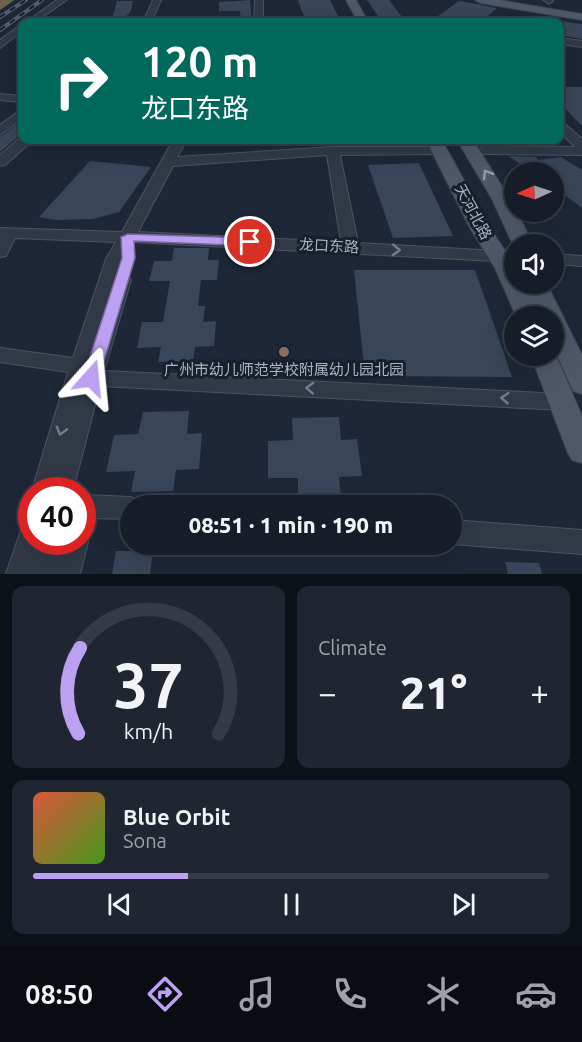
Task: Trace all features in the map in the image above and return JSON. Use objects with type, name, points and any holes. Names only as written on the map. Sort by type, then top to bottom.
[{"type":"highway","points":[[0,6],[8,0]]},
{"type":"main road","points":[[351,0],[361,18]]},
{"type":"main road","points":[[480,0],[582,16]]},
{"type":"main road","points":[[488,0],[512,5]]},
{"type":"main road","points":[[499,17],[512,5]]},
{"type":"main road","name":"天河北路","points":[[467,144],[501,199],[518,234]]},
{"type":"main road","name":"天河北路","points":[[437,145],[480,228],[504,254]]},
{"type":"main road","points":[[564,359],[573,393],[582,451]]},
{"type":"main road","points":[[552,366],[573,393]]},
{"type":"street","points":[[36,18],[63,0]]},
{"type":"street","points":[[149,18],[157,0]]},
{"type":"street","points":[[259,0],[259,18]]},
{"type":"street","points":[[0,45],[18,30]]},
{"type":"street","points":[[564,42],[582,44]]},
{"type":"street","points":[[0,97],[18,99]]},
{"type":"street","points":[[0,131],[18,116]]},
{"type":"street","points":[[564,130],[582,146]]},
{"type":"street","points":[[0,162],[21,144]]},
{"type":"street","points":[[48,477],[83,374],[115,259],[177,144]]},
{"type":"street","points":[[166,162],[437,145]]},
{"type":"street","points":[[484,150],[582,151]]},
{"type":"street","points":[[333,151],[350,247]]},
{"type":"street","points":[[0,252],[4,233]]},
{"type":"street","name":"龙口东路","points":[[4,233],[350,247],[504,256]]},
{"type":"street","points":[[564,260],[582,261]]},
{"type":"street","points":[[0,355],[83,374],[573,393]]},
{"type":"street","points":[[63,477],[83,374]]},
{"type":"street","points":[[96,506],[119,507]]},
{"type":"street","points":[[462,533],[582,542]]},
{"type":"street","points":[[33,555],[33,573]]},
{"type":"street","points":[[33,573],[42,555]]},
{"type":"street","points":[[33,573],[68,571],[72,555]]},
{"type":"building","points":[[250,0],[252,18],[241,18],[240,11],[219,11],[219,2]]},
{"type":"building","points":[[298,0],[330,0],[339,18],[305,18]]},
{"type":"building","points":[[367,0],[389,0],[403,18],[379,18]]},
{"type":"building","points":[[117,1],[133,1],[131,11],[125,18],[112,18]]},
{"type":"building","points":[[459,1],[497,8],[486,18],[436,18]]},
{"type":"building","points":[[564,22],[582,24],[582,39],[564,36]]},
{"type":"building","points":[[564,87],[582,87],[582,126],[564,107]]},
{"type":"building","points":[[18,124],[18,137],[0,152],[0,137]]},
{"type":"building","points":[[508,156],[536,157],[538,160],[561,157],[582,170],[582,208],[564,194],[564,162],[517,162]]},
{"type":"building","points":[[90,161],[151,167],[119,212],[93,219],[56,220],[39,217]]},
{"type":"building","points":[[419,163],[453,236],[393,238],[368,165]]},
{"type":"building","points":[[174,248],[209,248],[208,260],[219,260],[217,280],[201,280],[198,306],[205,306],[203,322],[216,321],[214,346],[195,347],[193,361],[158,362],[161,347],[137,348],[142,322],[163,322],[170,281],[149,281],[154,261],[172,261]]},
{"type":"building","points":[[354,270],[475,270],[504,354],[504,366],[508,366],[512,377],[365,376]]},
{"type":"building","points":[[189,411],[187,434],[202,433],[199,469],[176,470],[173,491],[131,492],[135,471],[106,472],[114,435],[138,434],[143,412]]},
{"type":"building","points":[[339,417],[341,440],[357,439],[362,476],[339,477],[341,495],[298,495],[298,478],[268,478],[268,441],[293,440],[292,418]]},
{"type":"building","points":[[116,551],[120,551],[120,555],[152,555],[150,574],[112,574]]},
{"type":"building","points":[[505,562],[539,563],[542,574],[508,574]]},
{"type":"railway","points":[[0,17],[26,0]]},
{"type":"railway","points":[[0,30],[42,0]]},
{"type":"place","name":"广州市幼儿师范学校附属幼儿园北园","points":[[284,352]]},
{"type":"route","points":[[91,378],[129,258],[128,237],[250,242]]}]
